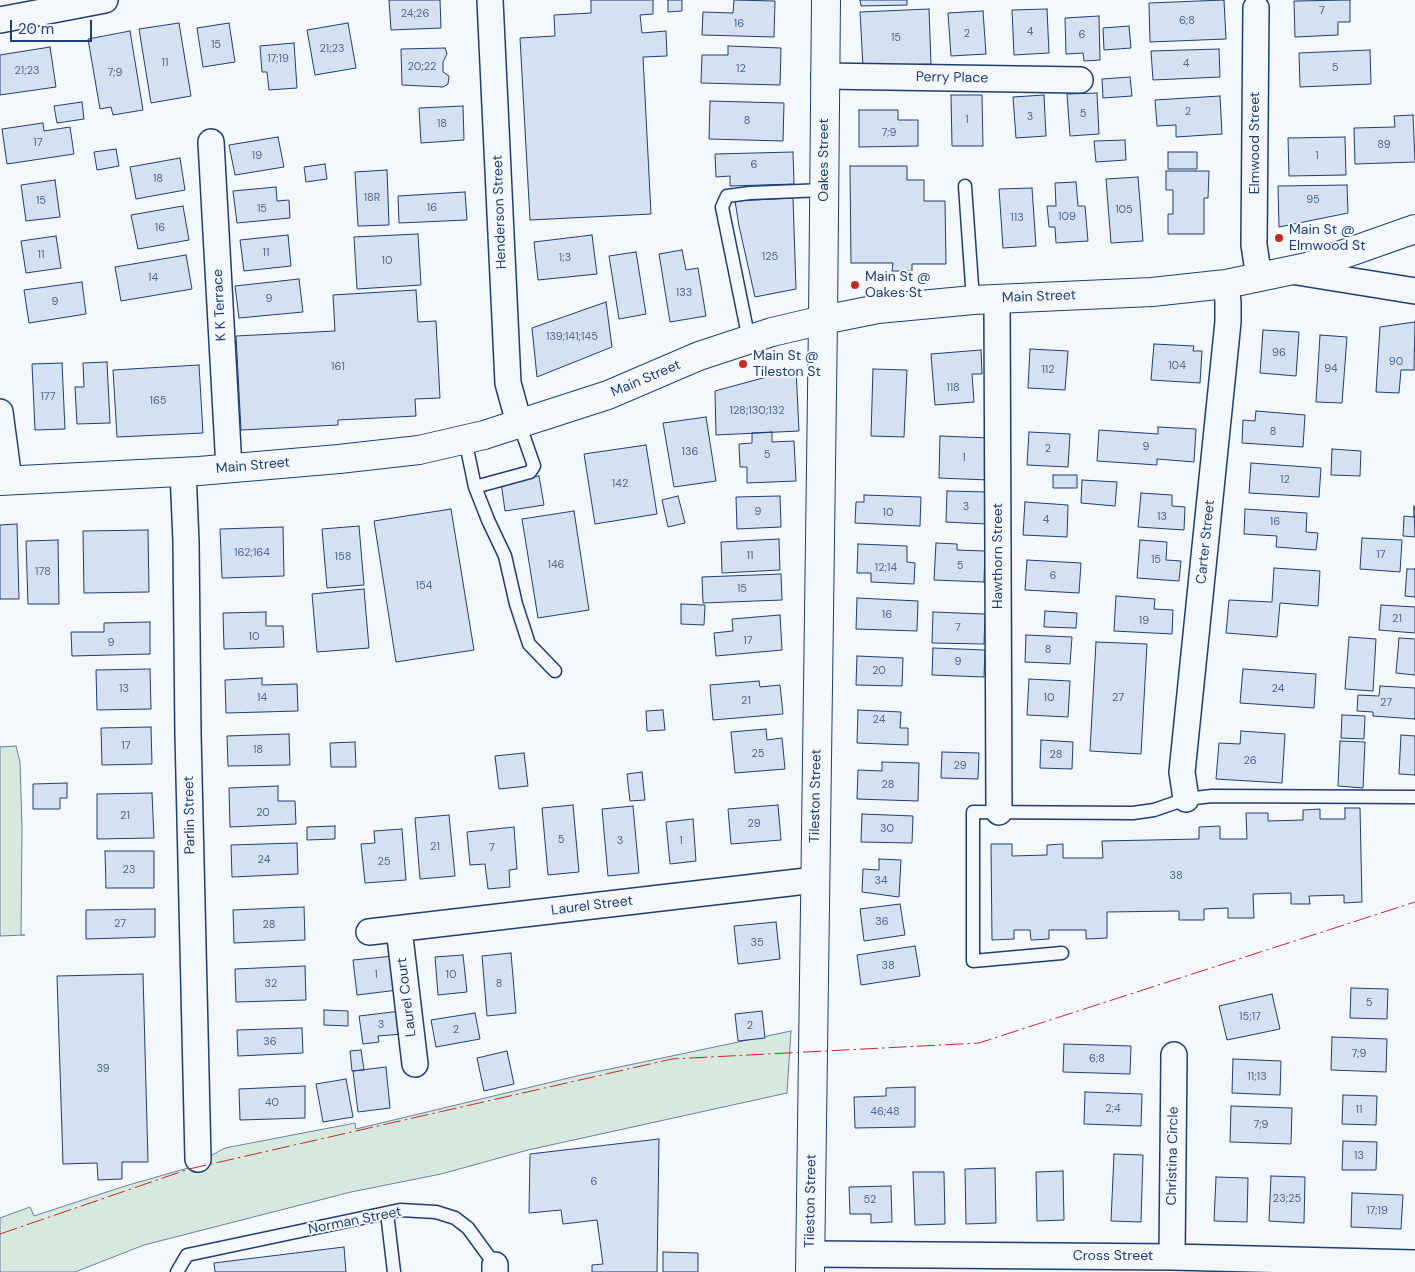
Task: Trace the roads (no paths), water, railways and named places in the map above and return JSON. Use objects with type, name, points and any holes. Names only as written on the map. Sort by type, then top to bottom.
[{"type":"main road","name":"Oakes Street","points":[[823,320],[826,0]]},
{"type":"main road","name":"Main Street","points":[[4,480],[229,468],[419,450],[484,435],[608,395],[699,356],[823,320],[878,309],[985,299],[1152,292],[1226,284],[1291,271],[1343,256],[1415,229]]},
{"type":"main road","name":"Tileston Street","points":[[810,1263],[823,320]]},
{"type":"street","points":[[0,20],[105,0]]},
{"type":"street","name":"Henderson Street","points":[[490,0],[508,383],[519,423]]},
{"type":"street","name":"Elmwood Street","points":[[1256,8],[1254,245],[1259,278]]},
{"type":"street","name":"Perry Place","points":[[824,76],[1080,80]]},
{"type":"street","name":"K K Terrace","points":[[211,142],[229,468]]},
{"type":"street","name":"Main Street","points":[[1291,271],[1415,291]]},
{"type":"street","name":"Carter Street","points":[[1186,799],[1182,772],[1228,322],[1226,284]]},
{"type":"street","name":"Hawthorn Street","points":[[985,299],[999,812]]},
{"type":"street","points":[[0,412],[4,480]]},
{"type":"street","name":"Parlin Street","points":[[183,471],[198,1159]]},
{"type":"street","name":"Laurel Street","points":[[369,932],[815,880]]},
{"type":"street","name":"Laurel Court","points":[[399,929],[415,1064]]},
{"type":"street","name":"Christina Circle","points":[[1172,1256],[1174,1055]]},
{"type":"street","name":"Cross Street","points":[[810,1263],[1094,1264],[1172,1256],[1415,1263]]},
{"type":"lane","points":[[965,186],[985,299]]},
{"type":"lane","points":[[749,340],[722,207],[727,196],[750,193],[824,190]]},
{"type":"lane","points":[[475,487],[530,472],[534,466],[519,423]]},
{"type":"lane","points":[[465,439],[475,487],[505,556],[516,604],[529,644],[555,671]]},
{"type":"lane","points":[[1062,953],[973,961],[973,812],[1133,813],[1154,810],[1186,799],[1212,796],[1415,797]]},
{"type":"lane","name":"Norman Street","points":[[177,1272],[187,1255],[400,1210],[436,1212],[455,1218],[468,1228],[495,1268]]},
{"type":"lane","points":[[387,1213],[394,1272]]},
{"type":"place","name":"Main St @ Elmwood St","points":[[1279,238]]},
{"type":"place","name":"Main St @ Oakes St","points":[[855,285]]},
{"type":"place","name":"Main St @ Tileston St","points":[[743,364]]}]
